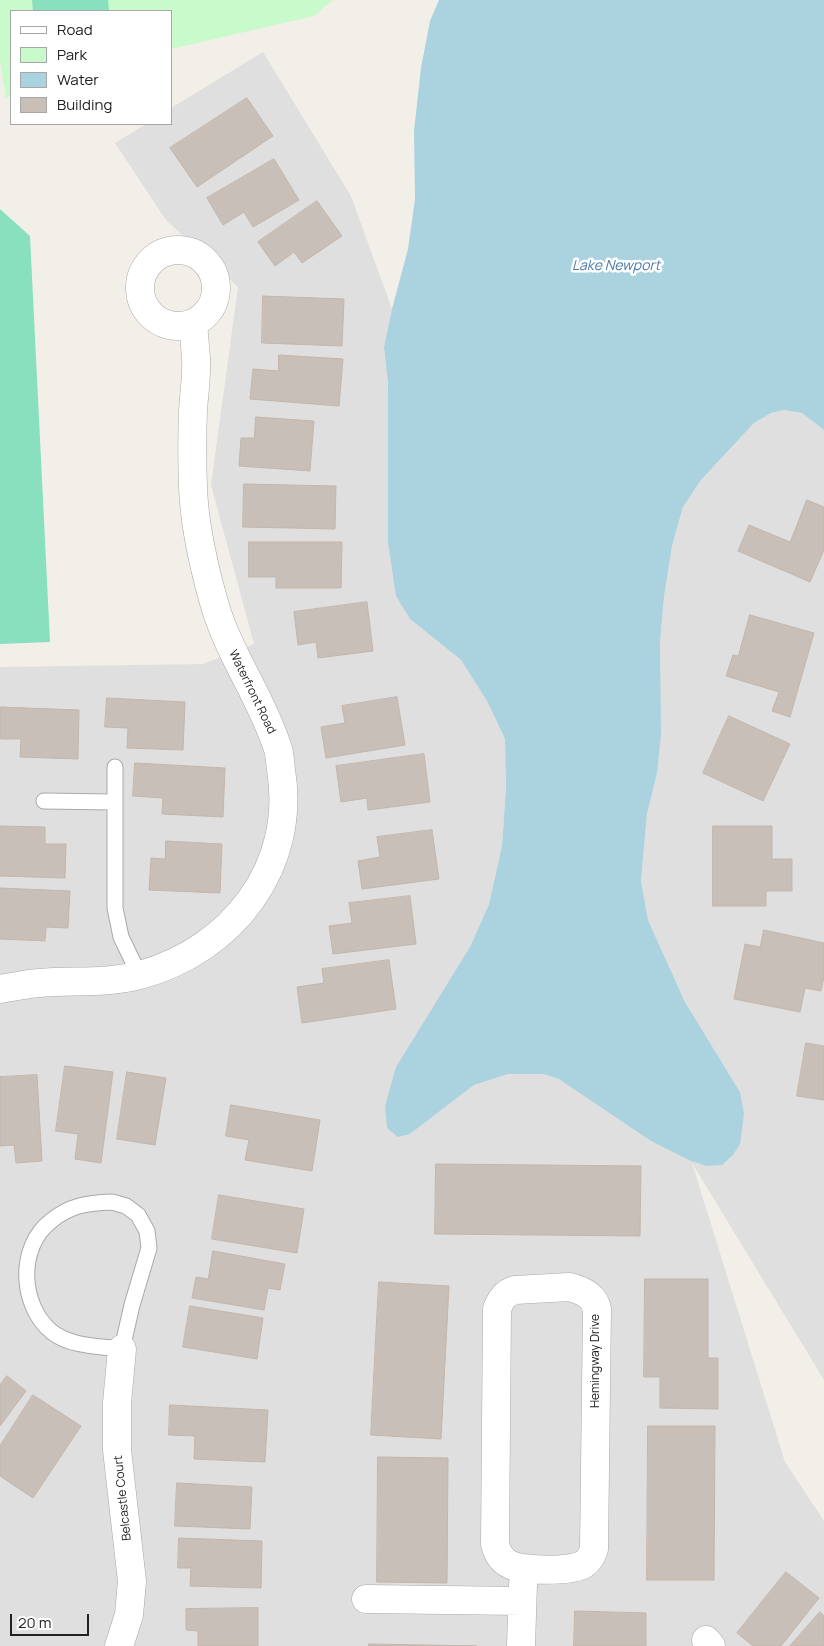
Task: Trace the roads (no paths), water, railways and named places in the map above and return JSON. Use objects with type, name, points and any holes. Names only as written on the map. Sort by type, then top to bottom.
[{"type":"street","name":"Waterfront Road","points":[[0,989],[39,983],[105,982],[141,974],[172,963],[204,945],[234,920],[255,895],[272,866],[281,833],[285,801],[278,750],[266,717],[224,636],[199,542],[193,488],[193,413],[196,360],[193,323]]},
{"type":"street","name":"Hemingway Drive","points":[[570,1288],[586,1293],[596,1303],[597,1309],[594,1549],[585,1564],[575,1568],[523,1568],[506,1562],[497,1552],[495,1544],[496,1315],[500,1302],[508,1292],[515,1290],[570,1288]]},
{"type":"street","name":"Belcastle Court","points":[[119,1646],[129,1614],[132,1580],[118,1450],[117,1403],[122,1349]]},
{"type":"street","points":[[521,1646],[523,1568]]},
{"type":"street","points":[[366,1599],[522,1601]]},
{"type":"lane","points":[[115,766],[115,908],[121,937],[141,974]]},
{"type":"lane","points":[[44,801],[114,802]]},
{"type":"lane","points":[[89,1202],[112,1202],[126,1206],[138,1215],[147,1231],[149,1248],[132,1305],[122,1349],[72,1342],[53,1333],[40,1318],[30,1299],[26,1276],[29,1254],[38,1234],[50,1221],[68,1209],[89,1202]]},
{"type":"water","name":"Lake Newport","points":[[439,0],[824,0],[824,430],[802,413],[784,410],[771,413],[754,423],[701,480],[683,507],[672,546],[664,597],[660,643],[661,735],[657,773],[647,814],[641,881],[648,920],[685,1002],[740,1092],[744,1114],[740,1144],[733,1155],[722,1165],[707,1166],[691,1161],[651,1141],[559,1079],[543,1074],[508,1074],[474,1085],[410,1134],[398,1137],[387,1128],[385,1106],[396,1067],[470,947],[489,904],[502,846],[506,788],[505,739],[487,701],[461,660],[410,619],[396,596],[388,542],[388,385],[384,347],[408,249],[415,199],[414,131],[421,68],[430,21]]}]
